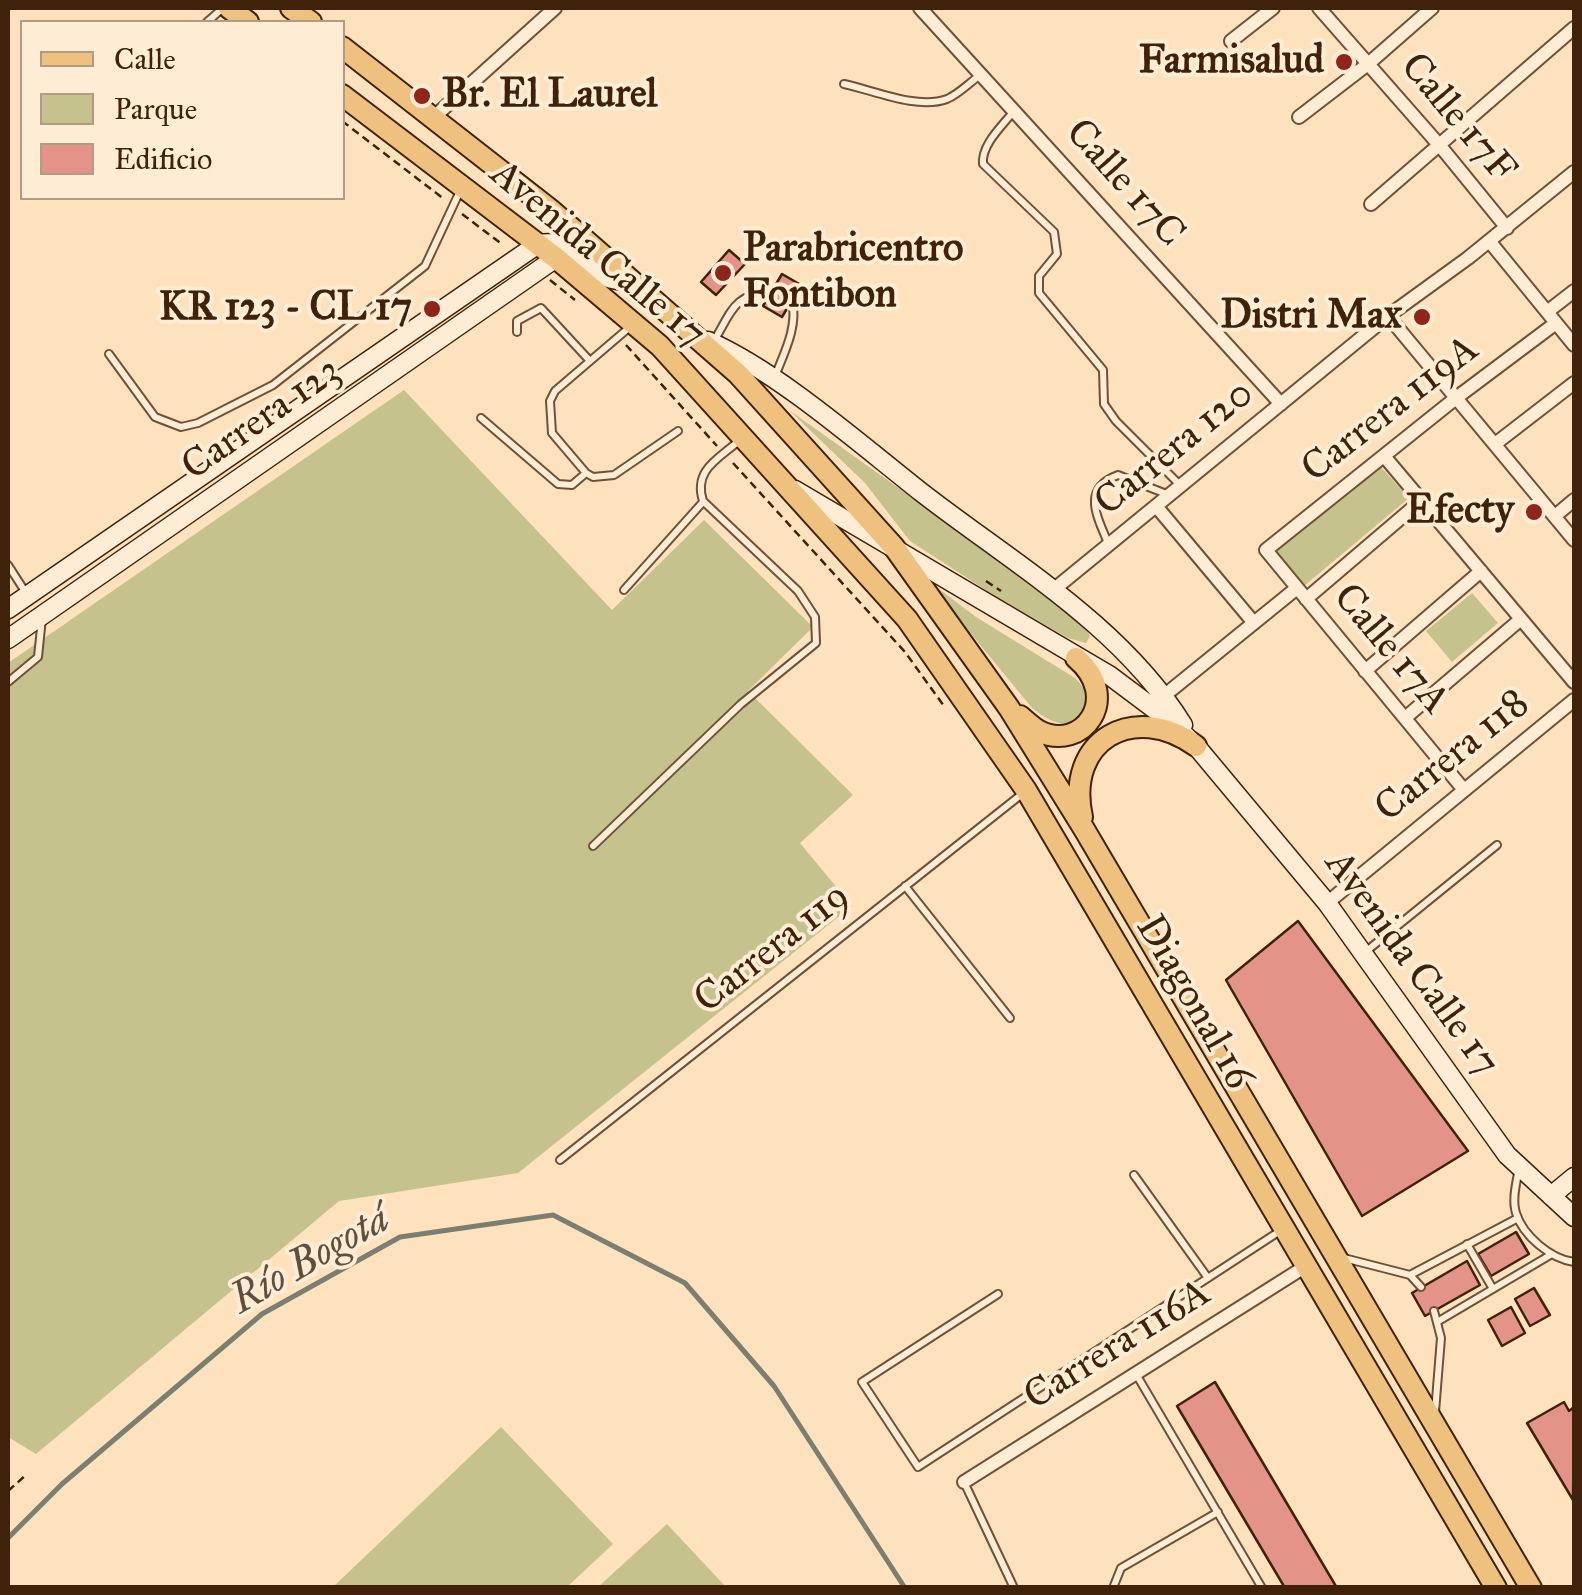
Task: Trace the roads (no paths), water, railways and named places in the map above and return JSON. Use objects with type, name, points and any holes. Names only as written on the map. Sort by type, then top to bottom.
[{"type":"main road","name":"Avenida Calle 17","points":[[345,49],[706,341],[894,548]]},
{"type":"main road","name":"Avenida Calle 17","points":[[345,97],[556,258],[627,330],[684,372],[786,485],[1140,696],[1196,746]]},
{"type":"main road","points":[[538,244],[551,242],[570,247],[604,277],[639,284]]},
{"type":"main road","name":"Carrera 123","points":[[8,609],[538,244]]},
{"type":"main road","name":"Carrera 123","points":[[8,640],[556,258]]},
{"type":"main road","name":"Avenida Calle 17","points":[[706,341],[774,380],[1100,629],[1164,696],[1196,746],[1326,903],[1495,1140],[1574,1217]]},
{"type":"main road","name":"Diagonal 16","points":[[786,485],[907,618],[1026,790],[1496,1588]]},
{"type":"main road","name":"Diagonal 16","points":[[894,548],[1009,708],[1084,829],[1531,1588]]},
{"type":"main road","points":[[28,595],[42,616]]},
{"type":"main road","points":[[1009,708],[1039,731],[1054,736],[1070,734],[1084,726],[1094,714],[1098,698],[1096,682],[1076,658],[1090,651],[1100,629]]},
{"type":"main road","points":[[1084,829],[1078,779],[1096,746],[1111,734],[1148,726],[1166,729],[1196,746]]},
{"type":"main road","points":[[1551,1196],[1574,1177]]},
{"type":"street","points":[[434,118],[555,8]]},
{"type":"street","name":"Calle 17C","points":[[920,8],[1281,404]]},
{"type":"street","points":[[1231,41],[1273,8]]},
{"type":"street","name":"Calle 17F","points":[[1319,8],[1507,228]]},
{"type":"street","points":[[1299,118],[1432,8]]},
{"type":"street","points":[[1372,204],[1574,28]]},
{"type":"street","name":"Carrera 120","points":[[1052,591],[1388,316],[1490,242],[1574,172]]},
{"type":"street","name":"Calle 17F","points":[[1490,242],[1574,345]]},
{"type":"street","name":"Carrera 119A","points":[[1266,550],[1552,317],[1574,290]]},
{"type":"street","points":[[1388,316],[1574,540]]},
{"type":"street","points":[[1495,444],[1574,383]]},
{"type":"street","points":[[1384,456],[1574,682]]},
{"type":"street","points":[[1164,696],[1254,623],[1301,593],[1422,500]]},
{"type":"street","points":[[1554,516],[1574,500]]},
{"type":"street","points":[[1156,506],[1254,623]]},
{"type":"street","name":"Calle 17A","points":[[1266,550],[1464,790]]},
{"type":"street","points":[[1365,670],[1481,571]]},
{"type":"street","points":[[1404,718],[1521,618]]},
{"type":"street","name":"Carrera 118","points":[[1326,903],[1574,700]]},
{"type":"street","name":"Carrera 116A","points":[[964,1482],[1306,1266]]},
{"type":"lane","points":[[844,84],[918,101],[941,101],[980,75]]},
{"type":"lane","points":[[1014,111],[987,145],[983,164],[1054,232],[1057,254],[1039,276],[1039,293],[1103,370],[1104,404],[1181,486]]},
{"type":"lane","points":[[109,354],[155,418],[181,427],[198,423],[273,385],[425,266],[462,186]]},
{"type":"lane","points":[[706,341],[749,293],[772,290]]},
{"type":"lane","points":[[774,380],[793,328],[792,300]]},
{"type":"lane","points":[[518,332],[517,321],[541,308],[590,360]]},
{"type":"lane","points":[[627,330],[555,391],[548,417],[552,433],[593,476],[614,475],[678,431]]},
{"type":"lane","points":[[481,418],[558,484],[572,486],[586,473]]},
{"type":"lane","points":[[593,846],[741,704],[816,642],[815,617],[798,591],[703,502],[698,486],[702,474],[742,438]]},
{"type":"lane","points":[[1108,545],[1095,510],[1096,490],[1104,480],[1118,475],[1169,495]]},
{"type":"lane","points":[[624,590],[703,502]]},
{"type":"lane","points":[[8,565],[28,595]]},
{"type":"lane","points":[[8,682],[38,656],[42,616]]},
{"type":"lane","name":"Carrera 119","points":[[560,1160],[1026,790]]},
{"type":"lane","points":[[1362,954],[1497,845]]},
{"type":"lane","points":[[905,886],[1010,1018]]},
{"type":"lane","points":[[1519,1166],[1514,1199],[1518,1218],[1532,1238],[1552,1254],[1574,1262]]},
{"type":"lane","points":[[1134,1175],[1208,1278]]},
{"type":"lane","points":[[1410,1275],[1518,1218]]},
{"type":"lane","points":[[998,1294],[862,1382],[918,1467],[1284,1229]]},
{"type":"lane","points":[[1468,1244],[1494,1289]]},
{"type":"lane","points":[[1437,1322],[1552,1254]]},
{"type":"lane","points":[[1335,1256],[1410,1275],[1421,1288]]},
{"type":"lane","points":[[1434,1311],[1442,1361],[1434,1423]]},
{"type":"lane","points":[[1136,1374],[1262,1588]]},
{"type":"lane","points":[[964,1482],[1014,1588]]},
{"type":"lane","points":[[1114,1588],[1121,1568],[1218,1512]]},
{"type":"waterway","name":"Río Bogotá","points":[[8,1538],[62,1484],[262,1314],[400,1237],[553,1215],[685,1283],[774,1386],[905,1588]]},
{"type":"place","name":"Farmisalud","points":[[1344,62]]},
{"type":"place","name":"Br. El Laurel","points":[[422,96]]},
{"type":"place","name":"Parabricentro Fontibon","points":[[723,273]]},
{"type":"place","name":"KR 123 - CL 17","points":[[432,309]]},
{"type":"place","name":"Distri Max","points":[[1422,317]]},
{"type":"place","name":"Efecty","points":[[1534,512]]}]
